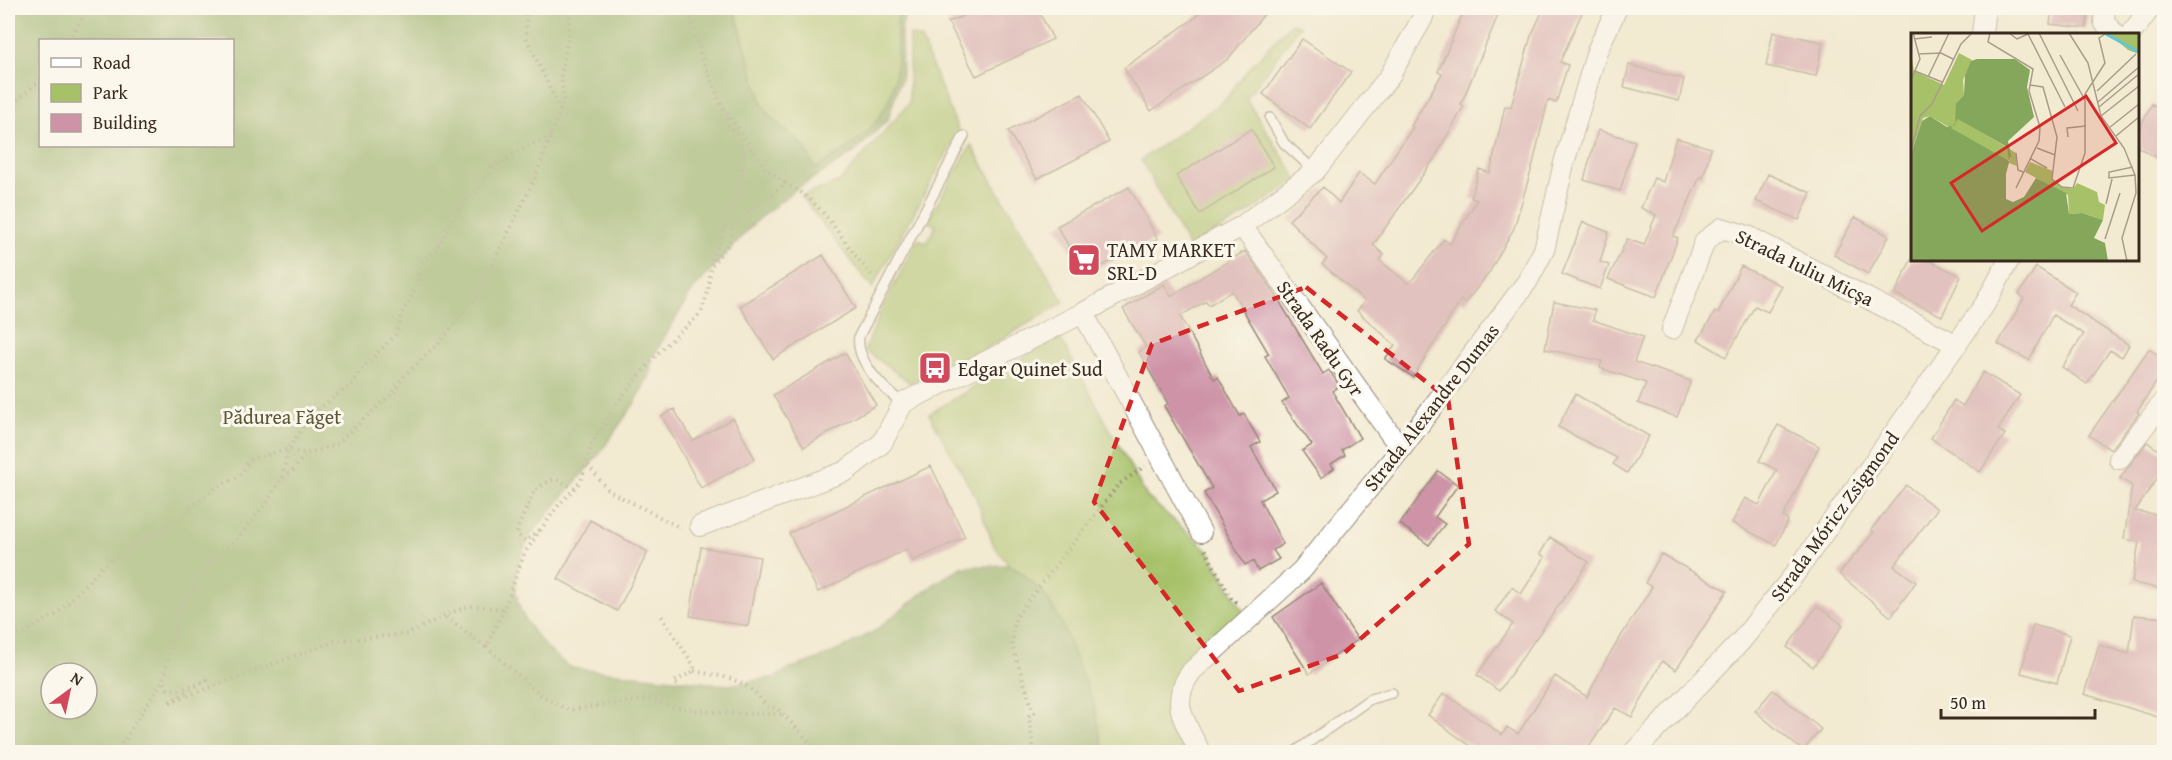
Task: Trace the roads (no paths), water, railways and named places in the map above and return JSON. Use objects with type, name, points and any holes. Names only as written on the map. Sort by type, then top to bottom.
[{"type":"street","points":[[690,527],[852,467],[882,443],[903,403],[1083,313],[1242,226],[1315,171],[1389,77],[1426,8]]},
{"type":"street","name":"Strada Alexandre Dumas","points":[[1200,753],[1179,707],[1179,692],[1192,670],[1302,570],[1401,449],[1527,282],[1544,250],[1564,163],[1597,51],[1617,8]]},
{"type":"street","points":[[1982,33],[1985,8]]},
{"type":"street","points":[[2105,8],[2104,22],[2114,33]]},
{"type":"street","points":[[2132,33],[2150,8]]},
{"type":"street","name":"Strada Radu Gyr","points":[[1242,226],[1401,449]]},
{"type":"street","name":"Strada Iuliu Micșa","points":[[1672,329],[1705,241],[1722,228],[1748,236],[1957,345]]},
{"type":"street","name":"Strada Móricz Zsigmond","points":[[1634,753],[1741,641],[1794,575],[1957,345],[1985,304],[2008,261]]},
{"type":"street","points":[[1083,313],[1201,532]]},
{"type":"street","points":[[2119,459],[2164,401]]},
{"type":"lane","points":[[1270,118],[1284,143],[1315,171]]},
{"type":"lane","points":[[903,403],[882,387],[857,344],[858,336],[964,136]]},
{"type":"lane","points":[[1295,753],[1370,699],[1392,693]]},
{"type":"place","name":"TAMY MARKET SRL-D","points":[[1084,260]]},
{"type":"place","name":"Edgar Quinet Sud","points":[[935,368]]},
{"type":"park label","name":"Pădurea Făget","points":[[282,416]]}]
